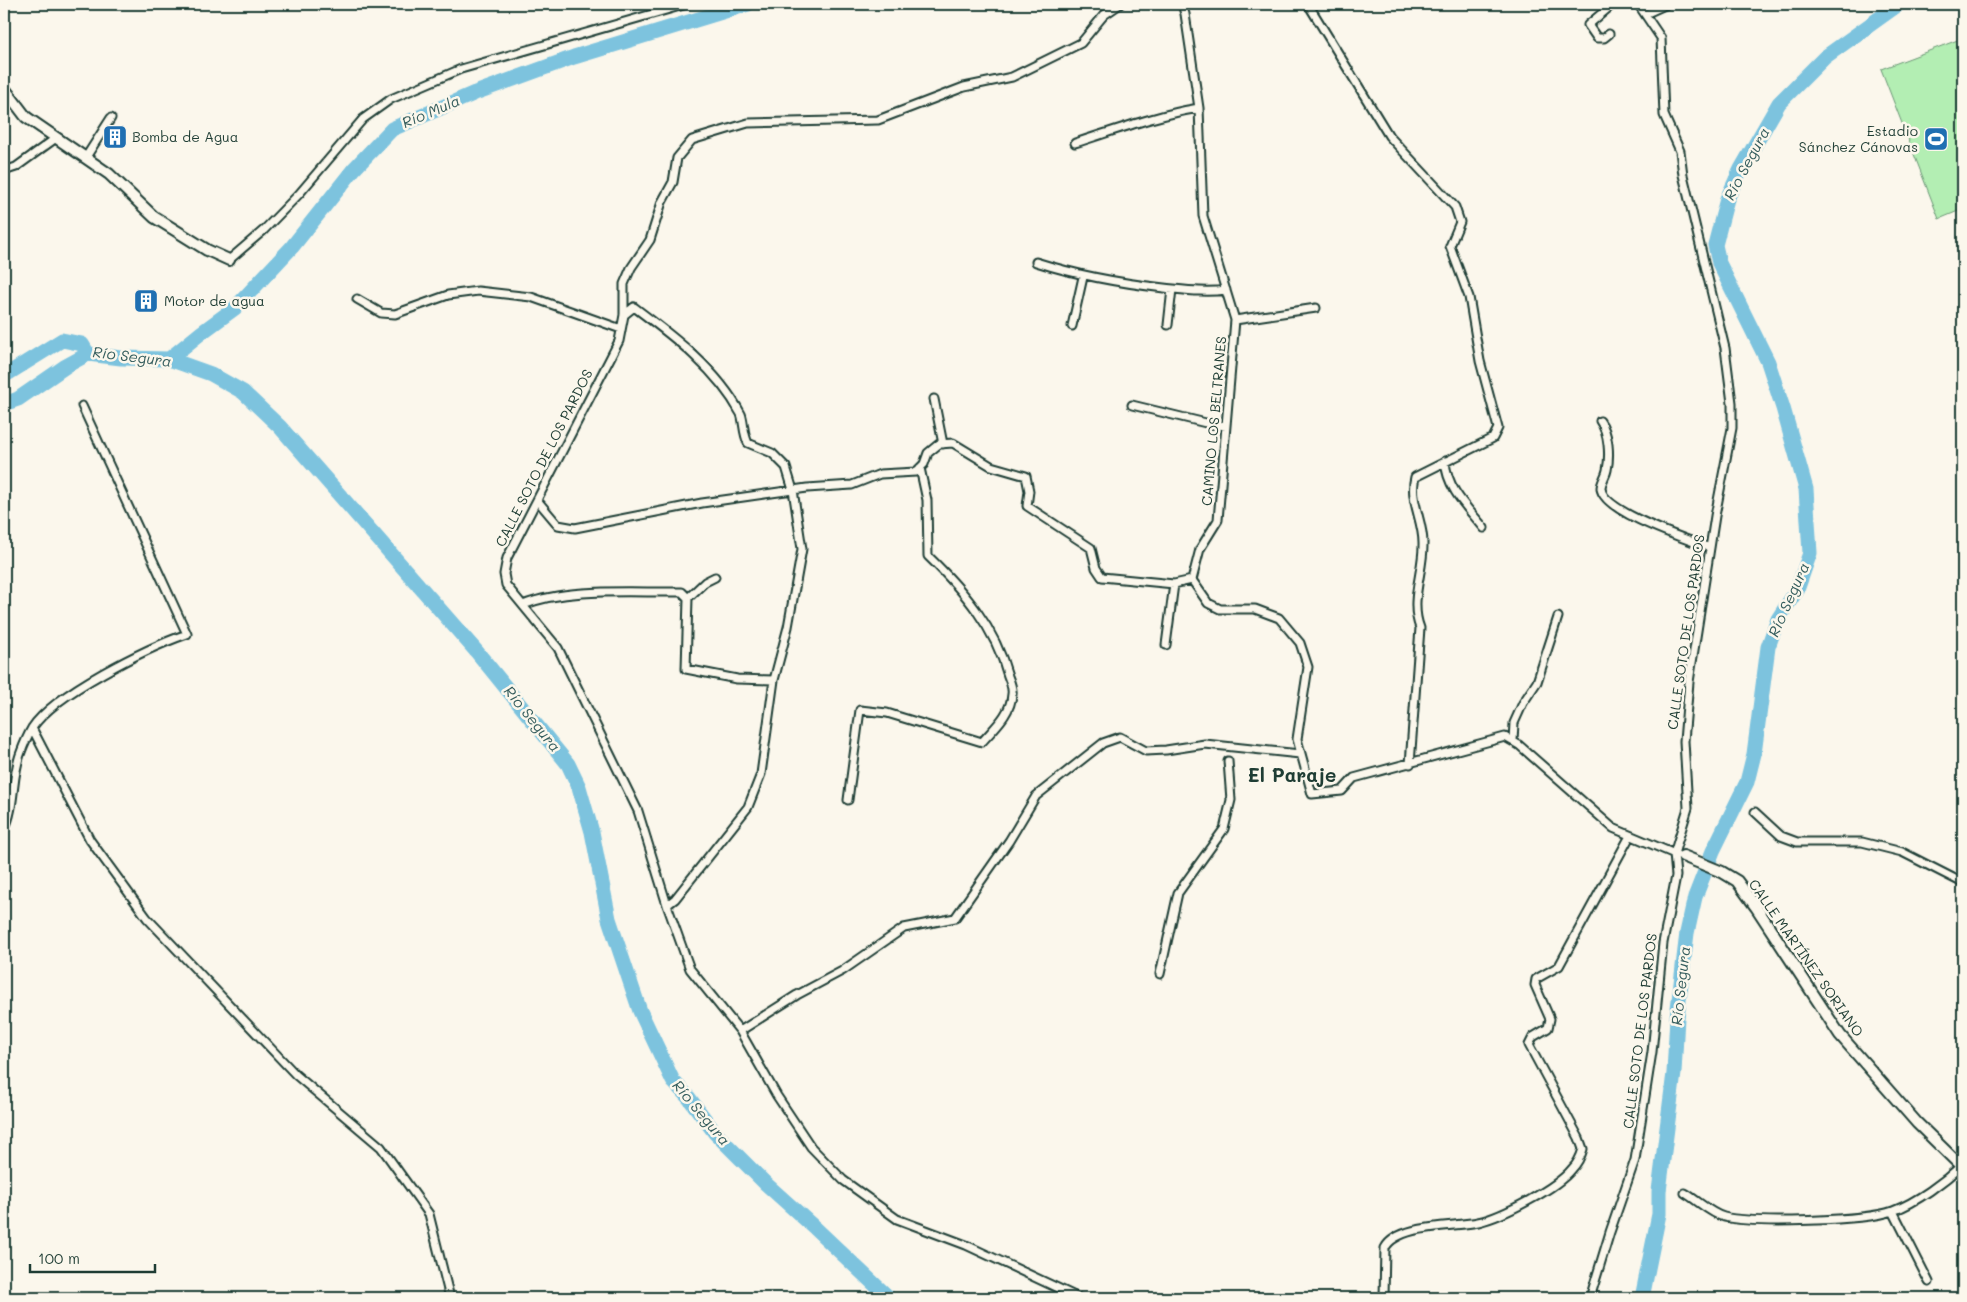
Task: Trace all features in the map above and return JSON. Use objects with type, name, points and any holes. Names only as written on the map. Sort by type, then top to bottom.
[{"type":"street","points":[[4,88],[26,117],[109,174],[154,218],[207,250],[229,260],[264,230],[287,206],[363,119],[392,99],[461,69],[687,4]]},
{"type":"street","name":"CALLE SOTO DE LOS PARDOS","points":[[1079,1298],[966,1245],[897,1219],[843,1180],[811,1148],[740,1031],[690,969],[634,803],[558,648],[506,585],[504,574],[507,558],[619,341],[624,315],[624,284],[631,268],[650,240],[662,202],[673,182],[677,158],[692,140],[748,123],[878,120],[964,87],[1012,77],[1049,60],[1081,43],[1104,15],[1120,4]]},
{"type":"street","name":"CAMINO LOS BELTRANES","points":[[1182,4],[1198,108],[1203,216],[1235,320],[1218,520],[1200,549],[1192,580]]},
{"type":"street","points":[[1308,4],[1389,136],[1455,207],[1460,222],[1450,246],[1469,297],[1480,361],[1498,428],[1493,438],[1415,478],[1412,489],[1423,542],[1414,614],[1420,628],[1410,764]]},
{"type":"street","points":[[1609,34],[1604,38],[1597,38],[1588,25],[1613,4]]},
{"type":"street","name":"CALLE SOTO DE LOS PARDOS","points":[[1590,1298],[1610,1232],[1636,1160],[1652,1052],[1663,943],[1688,808],[1684,741],[1689,682],[1710,548],[1732,428],[1730,376],[1683,175],[1680,151],[1664,115],[1661,38],[1638,4]]},
{"type":"street","points":[[1645,14],[1667,4]]},
{"type":"street","points":[[1075,143],[1141,123],[1161,114],[1198,108]]},
{"type":"street","points":[[86,157],[111,118]]},
{"type":"street","points":[[4,171],[16,167],[56,138]]},
{"type":"street","points":[[1036,262],[1083,277],[1172,289],[1210,292],[1226,290]]},
{"type":"street","points":[[1072,326],[1083,277]]},
{"type":"street","points":[[1168,325],[1172,289]]},
{"type":"street","points":[[358,299],[381,314],[395,314],[448,295],[478,291],[531,297],[621,329]]},
{"type":"street","points":[[624,315],[634,308],[667,332],[706,367],[742,415],[743,433],[748,443],[772,453],[786,467],[793,490],[802,549],[788,627],[774,680],[761,774],[748,807],[675,899],[667,905]]},
{"type":"street","points":[[1235,320],[1316,308]]},
{"type":"street","points":[[934,398],[944,444]]},
{"type":"street","points":[[1132,405],[1210,424],[1226,426]]},
{"type":"street","points":[[4,830],[10,817],[20,754],[32,728],[44,715],[106,672],[138,654],[186,634],[82,406]]},
{"type":"street","points":[[1600,421],[1606,436],[1608,455],[1607,470],[1600,487],[1602,494],[1611,505],[1627,515],[1710,548]]},
{"type":"street","points":[[537,500],[558,525],[575,528],[702,503],[793,490],[852,485],[880,474],[916,472],[928,453],[939,444],[953,443],[991,466],[1026,476],[1029,491],[1027,506],[1091,548],[1096,568],[1102,578],[1174,584],[1192,580],[1208,603],[1220,609],[1255,609],[1279,618],[1300,643],[1308,667],[1297,738],[1312,794],[1342,791],[1354,778],[1505,738],[1513,741],[1613,828],[1679,855]]},
{"type":"street","points":[[1445,461],[1446,473],[1455,494],[1484,528]]},
{"type":"street","points":[[848,800],[860,710],[887,713],[982,742],[1008,712],[1013,693],[1006,667],[989,630],[966,595],[928,556],[927,500],[920,468]]},
{"type":"street","points":[[688,598],[706,582],[715,577]]},
{"type":"street","points":[[1166,645],[1174,584]]},
{"type":"street","points":[[523,606],[541,599],[598,594],[682,592],[688,598],[686,669],[737,679],[774,680]]},
{"type":"street","points":[[1513,741],[1514,723],[1523,703],[1537,682],[1558,617]]},
{"type":"street","points":[[32,728],[90,840],[147,918],[296,1075],[381,1147],[429,1214],[450,1298]]},
{"type":"street","points":[[740,1031],[797,995],[842,971],[904,928],[956,918],[1009,841],[1036,796],[1103,743],[1120,737],[1146,751],[1205,744],[1300,754]]},
{"type":"street","points":[[1160,974],[1178,893],[1224,829],[1231,800],[1228,761]]},
{"type":"street","points":[[1755,812],[1780,836],[1797,842],[1862,842],[1902,852],[1963,884]]},
{"type":"street","points":[[1384,1298],[1385,1248],[1388,1242],[1423,1227],[1479,1222],[1501,1214],[1547,1190],[1572,1170],[1580,1157],[1583,1149],[1579,1138],[1529,1044],[1533,1037],[1548,1028],[1550,1019],[1535,985],[1536,979],[1559,966],[1630,836]]},
{"type":"street","name":"CALLE MARTÍNEZ SORIANO","points":[[1679,855],[1725,873],[1737,881],[1840,1035],[1917,1124],[1962,1166]]},
{"type":"street","points":[[1685,1193],[1720,1216],[1776,1220],[1848,1218],[1893,1210],[1943,1181],[1962,1166]]},
{"type":"street","points":[[1893,1210],[1929,1282]]},
{"type":"green space","name":"Estadio Sánchez Cánovas","points":[[1963,38],[1963,209],[1939,219],[1881,69]]},
{"type":"waterway","name":"Río Mula","points":[[169,359],[235,308],[292,247],[354,169],[392,129],[475,93],[574,57],[748,4]]},
{"type":"waterway","name":"Río Segura","points":[[1642,1298],[1659,1214],[1659,1191],[1674,1073],[1677,1017],[1687,933],[1695,897],[1713,851],[1747,782],[1754,754],[1768,647],[1778,619],[1797,590],[1810,553],[1806,489],[1783,408],[1768,362],[1719,263],[1715,245],[1727,199],[1741,169],[1779,103],[1825,57],[1899,4]]},
{"type":"waterway","name":"Río Segura","points":[[4,376],[62,340],[82,344],[88,354],[121,358],[169,359],[211,374],[243,392],[280,427],[477,652],[568,764],[579,787],[592,832],[609,919],[640,1011],[673,1081],[689,1098],[715,1133],[765,1183],[889,1298]]},
{"type":"waterway","points":[[4,404],[18,399],[66,366],[88,354]]},
{"type":"place","name":"Bomba de Agua","points":[[115,137]]},
{"type":"place","name":"Estadio Sánchez Cánovas","points":[[1936,139]]},
{"type":"place","name":"Motor de agua","points":[[146,301]]},
{"type":"district","name":"El Paraje","points":[[1292,775]]}]
